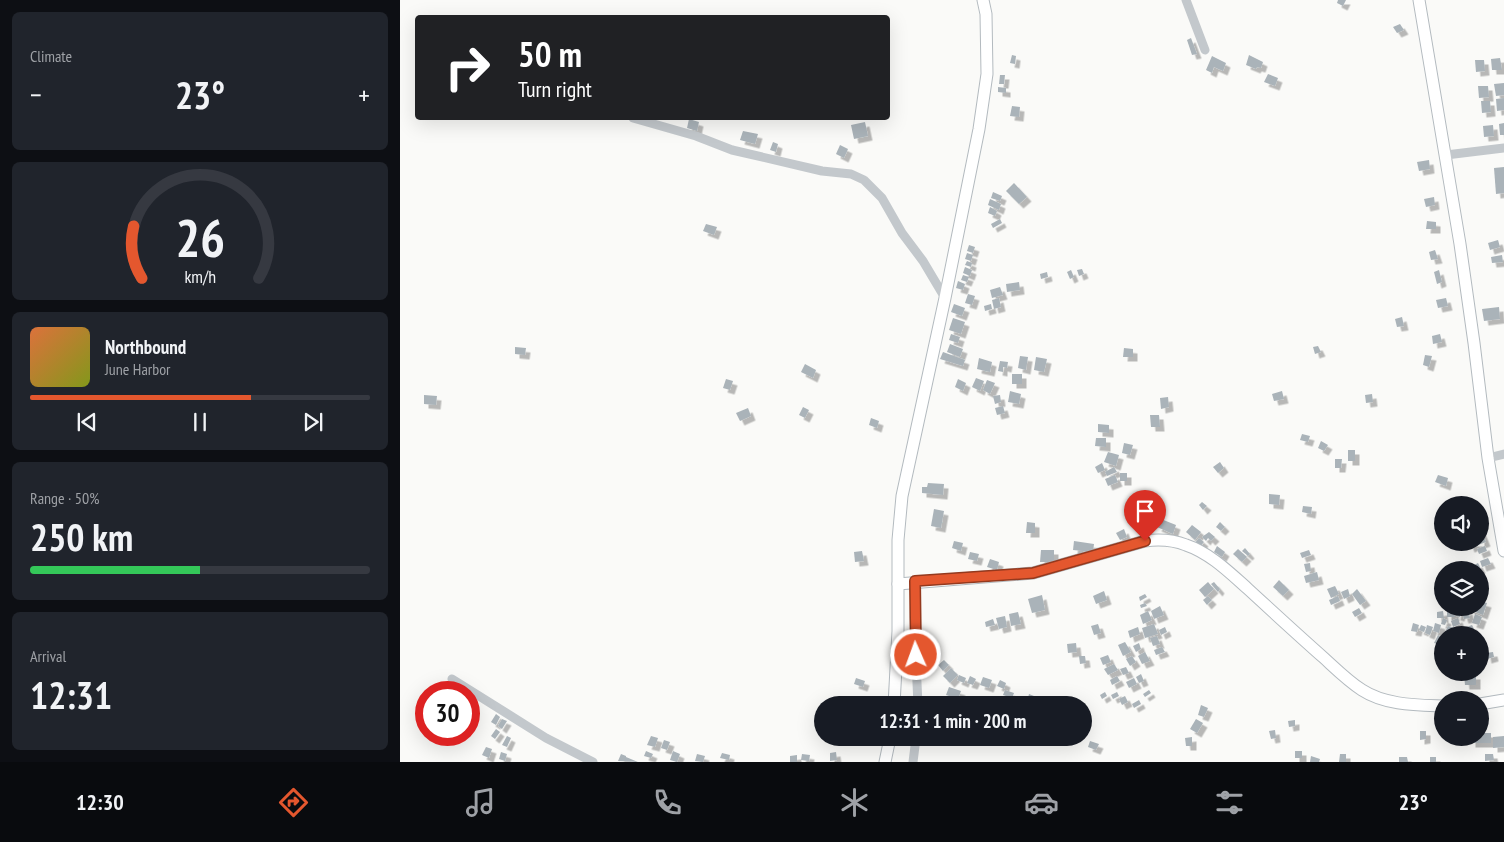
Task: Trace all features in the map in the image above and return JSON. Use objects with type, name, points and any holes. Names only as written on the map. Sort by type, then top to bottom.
[{"type":"street","points":[[894,696],[898,540],[902,496],[979,129],[987,74],[986,14],[983,0]]},
{"type":"street","points":[[1186,0],[1205,50]]},
{"type":"street","points":[[1420,0],[1446,155],[1474,343],[1488,458],[1504,551]]},
{"type":"street","points":[[640,120],[696,136],[732,150],[822,171],[851,174],[864,180],[882,198],[902,233],[945,298]]},
{"type":"street","points":[[1446,155],[1504,148]]},
{"type":"street","points":[[1488,458],[1504,454]]},
{"type":"street","points":[[898,584],[915,581],[1033,573],[1145,541],[1158,539],[1173,541],[1188,545],[1204,554],[1231,575],[1362,690],[1377,698],[1395,702],[1434,705]]},
{"type":"street","points":[[915,581],[914,617],[918,696]]},
{"type":"street","points":[[452,679],[546,738],[593,762]]},
{"type":"street","points":[[1489,702],[1504,700]]},
{"type":"street","points":[[885,762],[888,746]]},
{"type":"street","points":[[913,762],[915,746]]},
{"type":"building","points":[[1338,0],[1346,0],[1343,6],[1337,3]]},
{"type":"building","points":[[1400,24],[1404,30],[1397,33],[1393,27]]},
{"type":"building","points":[[1191,38],[1197,54],[1192,55],[1187,40]]},
{"type":"building","points":[[1012,55],[1016,56],[1015,64],[1010,63]]},
{"type":"building","points":[[1249,55],[1263,62],[1261,68],[1257,67],[1256,69],[1246,65]]},
{"type":"building","points":[[1212,56],[1226,63],[1223,71],[1214,67],[1212,73],[1206,70]]},
{"type":"building","points":[[1500,58],[1502,70],[1492,70],[1491,59]]},
{"type":"building","points":[[1475,60],[1484,60],[1485,71],[1476,72]]},
{"type":"building","points":[[1268,74],[1278,78],[1275,86],[1264,82]]},
{"type":"building","points":[[1000,75],[1005,75],[1004,84],[999,84]]},
{"type":"building","points":[[1504,83],[1504,95],[1496,96],[1494,84]]},
{"type":"building","points":[[1478,86],[1488,86],[1489,97],[1479,98]]},
{"type":"building","points":[[998,87],[1006,88],[1006,93],[998,92]]},
{"type":"building","points":[[1504,98],[1504,110],[1497,111],[1496,99]]},
{"type":"building","points":[[1481,101],[1490,101],[1491,112],[1482,113]]},
{"type":"building","points":[[1012,106],[1020,107],[1019,117],[1010,116]]},
{"type":"building","points":[[689,120],[699,122],[697,131],[687,128]]},
{"type":"building","points":[[865,122],[868,136],[854,139],[851,125]]},
{"type":"building","points":[[1504,123],[1504,135],[1500,135],[1499,124]]},
{"type":"building","points":[[1493,125],[1494,136],[1484,137],[1483,126]]},
{"type":"building","points":[[743,131],[758,134],[755,144],[740,140]]},
{"type":"building","points":[[773,142],[778,144],[776,152],[770,150]]},
{"type":"building","points":[[840,145],[848,149],[844,158],[836,154]]},
{"type":"building","points":[[1429,160],[1430,169],[1419,171],[1417,162]]},
{"type":"building","points":[[1504,167],[1504,193],[1496,194],[1494,168]]},
{"type":"building","points":[[1014,183],[1027,197],[1019,204],[1006,191]]},
{"type":"building","points":[[993,192],[1002,196],[1000,201],[991,198]]},
{"type":"building","points":[[1434,197],[1435,205],[1426,207],[1424,199]]},
{"type":"building","points":[[990,199],[1001,204],[999,210],[988,205]]},
{"type":"building","points":[[990,207],[997,211],[995,216],[988,213]]},
{"type":"building","points":[[1000,219],[1002,223],[993,228],[991,224]]},
{"type":"building","points":[[1427,221],[1436,222],[1436,229],[1426,229]]},
{"type":"building","points":[[706,224],[717,227],[714,235],[703,231]]},
{"type":"building","points":[[1498,240],[1500,247],[1490,250],[1488,243]]},
{"type":"building","points":[[969,245],[975,247],[973,253],[967,251]]},
{"type":"building","points":[[1435,250],[1438,259],[1431,260],[1429,252]]},
{"type":"building","points":[[967,253],[973,255],[971,261],[965,259]]},
{"type":"building","points":[[1502,255],[1503,262],[1492,263],[1491,257]]},
{"type":"building","points":[[967,261],[972,263],[971,267],[965,265]]},
{"type":"building","points":[[965,267],[972,270],[970,276],[963,273]]},
{"type":"building","points":[[1082,269],[1084,274],[1079,276],[1077,270]]},
{"type":"building","points":[[1071,270],[1074,277],[1070,279],[1067,272]]},
{"type":"building","points":[[1439,270],[1442,282],[1437,284],[1434,272]]},
{"type":"building","points":[[1047,272],[1048,277],[1041,279],[1040,274]]},
{"type":"building","points":[[963,275],[969,277],[967,282],[961,280]]},
{"type":"building","points":[[958,281],[965,284],[963,290],[956,288]]},
{"type":"building","points":[[1019,282],[1020,290],[1007,292],[1006,284]]},
{"type":"building","points":[[1000,287],[1003,295],[992,298],[990,290]]},
{"type":"building","points":[[968,294],[975,296],[972,305],[965,303]]},
{"type":"building","points":[[999,298],[1001,307],[994,309],[992,300]]},
{"type":"building","points":[[1446,298],[1448,306],[1438,308],[1436,300]]},
{"type":"building","points":[[954,304],[965,308],[962,316],[951,312]]},
{"type":"building","points":[[991,304],[992,309],[985,311],[984,306]]},
{"type":"building","points":[[1499,307],[1500,319],[1484,321],[1482,309]]},
{"type":"building","points":[[1402,317],[1404,326],[1397,327],[1395,319]]},
{"type":"building","points":[[953,318],[965,322],[961,334],[949,330]]},
{"type":"building","points":[[951,334],[960,337],[958,343],[949,340]]},
{"type":"building","points":[[1440,334],[1442,342],[1433,344],[1432,336]]},
{"type":"building","points":[[950,344],[963,349],[960,357],[947,352]]},
{"type":"building","points":[[1318,346],[1321,352],[1315,354],[1313,347]]},
{"type":"building","points":[[515,347],[526,348],[525,355],[515,354]]},
{"type":"building","points":[[1124,348],[1133,349],[1133,357],[1123,357]]},
{"type":"building","points":[[943,352],[965,360],[963,366],[940,359]]},
{"type":"building","points":[[1425,355],[1432,356],[1429,367],[1423,365]]},
{"type":"building","points":[[1020,356],[1028,357],[1026,370],[1018,368]]},
{"type":"building","points":[[1036,357],[1047,359],[1044,372],[1034,370]]},
{"type":"building","points":[[979,358],[992,362],[990,372],[977,369]]},
{"type":"building","points":[[1000,361],[1008,362],[1007,368],[1003,367],[1003,372],[998,371]]},
{"type":"building","points":[[805,364],[816,370],[813,378],[801,372]]},
{"type":"building","points":[[1012,374],[1022,374],[1022,384],[1012,384]]},
{"type":"building","points":[[976,378],[984,381],[980,391],[972,387]]},
{"type":"building","points":[[726,379],[733,381],[730,390],[723,388]]},
{"type":"building","points":[[958,379],[966,383],[963,391],[955,387]]},
{"type":"building","points":[[987,380],[995,383],[990,394],[983,390]]},
{"type":"building","points":[[1010,391],[1021,394],[1019,404],[1008,402]]},
{"type":"building","points":[[1282,391],[1284,399],[1274,401],[1272,394]]},
{"type":"building","points":[[1372,394],[1373,402],[1366,403],[1365,395]]},
{"type":"building","points":[[424,395],[437,396],[436,405],[424,404]]},
{"type":"building","points":[[1000,395],[1001,402],[995,404],[993,396]]},
{"type":"building","points":[[1168,397],[1169,407],[1161,409],[1160,398]]},
{"type":"building","points":[[1003,406],[1005,413],[997,415],[995,408]]},
{"type":"building","points":[[803,407],[809,410],[805,418],[799,415]]},
{"type":"building","points":[[748,408],[751,416],[740,421],[736,413]]},
{"type":"building","points":[[1150,415],[1159,415],[1160,427],[1151,427]]},
{"type":"building","points":[[871,418],[879,421],[877,428],[869,425]]},
{"type":"building","points":[[1098,424],[1109,425],[1109,433],[1098,432]]},
{"type":"building","points":[[1302,434],[1310,436],[1308,442],[1300,440]]},
{"type":"building","points":[[1096,438],[1106,438],[1106,447],[1095,446]]},
{"type":"building","points":[[1321,441],[1328,445],[1324,451],[1318,448]]},
{"type":"building","points":[[1124,443],[1133,445],[1130,455],[1122,453]]},
{"type":"building","points":[[1348,450],[1355,450],[1355,461],[1348,461]]},
{"type":"building","points":[[1108,452],[1119,455],[1116,466],[1104,462]]},
{"type":"building","points":[[1335,459],[1342,459],[1341,468],[1335,468]]},
{"type":"building","points":[[1220,462],[1224,468],[1218,473],[1213,467]]},
{"type":"building","points":[[1102,463],[1105,470],[1098,473],[1095,467]]},
{"type":"building","points":[[1114,467],[1117,472],[1107,476],[1105,472]]},
{"type":"building","points":[[1120,473],[1127,473],[1127,481],[1120,481]]},
{"type":"building","points":[[1115,475],[1118,482],[1108,486],[1105,479]]},
{"type":"building","points":[[1438,475],[1448,478],[1446,486],[1435,482]]},
{"type":"building","points":[[928,483],[944,484],[943,495],[922,493],[922,487],[927,487]]},
{"type":"building","points":[[1269,494],[1280,495],[1279,505],[1269,504]]},
{"type":"building","points":[[1202,502],[1207,506],[1203,510],[1199,505]]},
{"type":"building","points":[[1303,506],[1312,507],[1311,514],[1302,512]]},
{"type":"building","points":[[934,509],[944,511],[941,528],[931,526]]},
{"type":"building","points":[[1161,519],[1176,525],[1173,534],[1157,527]]},
{"type":"building","points":[[1027,522],[1035,523],[1035,533],[1026,533]]},
{"type":"building","points":[[1220,522],[1225,527],[1221,531],[1216,527]]},
{"type":"building","points":[[1192,525],[1201,532],[1195,540],[1186,532]]},
{"type":"building","points":[[1124,529],[1127,537],[1120,540],[1116,533]]},
{"type":"building","points":[[1209,532],[1215,537],[1211,541],[1208,538],[1206,541],[1202,537]]},
{"type":"building","points":[[1199,538],[1204,542],[1200,547],[1195,543]]},
{"type":"building","points":[[954,541],[963,543],[961,551],[952,548]]},
{"type":"building","points":[[1074,541],[1094,544],[1093,552],[1073,550]]},
{"type":"building","points":[[1217,546],[1225,552],[1222,557],[1214,552]]},
{"type":"building","points":[[1245,548],[1250,554],[1248,556],[1242,551]]},
{"type":"building","points":[[1238,549],[1247,557],[1242,562],[1233,554]]},
{"type":"building","points":[[1041,550],[1054,550],[1054,562],[1040,562]]},
{"type":"building","points":[[1309,550],[1311,555],[1302,558],[1300,553]]},
{"type":"building","points":[[862,551],[864,561],[855,562],[854,552]]},
{"type":"building","points":[[970,552],[979,554],[977,561],[968,559]]},
{"type":"building","points":[[1488,558],[1491,564],[1489,565],[1489,561],[1480,561]]},
{"type":"building","points":[[990,559],[999,562],[997,570],[987,567]]},
{"type":"building","points":[[1310,563],[1311,571],[1306,572],[1304,564]]},
{"type":"building","points":[[1317,572],[1319,580],[1306,583],[1304,576]]},
{"type":"building","points":[[1279,580],[1289,590],[1283,596],[1273,587]]},
{"type":"building","points":[[1208,582],[1214,589],[1205,597],[1199,590]]},
{"type":"building","points":[[1214,582],[1220,589],[1218,592],[1211,584]]},
{"type":"building","points":[[1335,586],[1339,594],[1331,598],[1327,589]]},
{"type":"building","points":[[1348,589],[1350,596],[1344,599],[1341,592]]},
{"type":"building","points":[[1357,589],[1366,601],[1360,605],[1352,594]]},
{"type":"building","points":[[1104,591],[1107,600],[1096,604],[1093,596]]},
{"type":"building","points":[[1145,594],[1147,597],[1140,601],[1139,597]]},
{"type":"building","points":[[1042,595],[1045,610],[1032,613],[1028,599]]},
{"type":"building","points":[[1208,596],[1212,600],[1207,605],[1203,600]]},
{"type":"building","points":[[1338,596],[1340,601],[1331,605],[1329,600]]},
{"type":"building","points":[[1145,603],[1147,606],[1141,608],[1140,605]]},
{"type":"building","points":[[1160,606],[1164,615],[1154,619],[1151,611]]},
{"type":"building","points":[[1359,608],[1362,613],[1355,617],[1352,612]]},
{"type":"building","points":[[1148,611],[1152,620],[1143,624],[1140,615]]},
{"type":"building","points":[[1018,612],[1021,624],[1011,626],[1009,614]]},
{"type":"building","points":[[1005,616],[1007,627],[999,629],[996,618]]},
{"type":"building","points":[[1463,616],[1470,616],[1470,618],[1464,619]]},
{"type":"building","points":[[1474,616],[1482,617],[1479,625],[1472,623]]},
{"type":"building","points":[[1443,618],[1447,620],[1445,625],[1441,624]]},
{"type":"building","points":[[1458,618],[1460,624],[1453,626],[1451,621]]},
{"type":"building","points":[[993,619],[995,625],[986,627],[985,622]]},
{"type":"building","points":[[1413,623],[1419,625],[1417,632],[1411,631]]},
{"type":"building","points":[[1098,624],[1101,633],[1094,635],[1091,626]]},
{"type":"building","points":[[1154,624],[1158,634],[1145,638],[1142,628]]},
{"type":"building","points":[[1421,625],[1426,627],[1424,632],[1419,630]]},
{"type":"building","points":[[1427,625],[1433,627],[1430,635],[1425,633]]},
{"type":"building","points":[[1138,627],[1140,634],[1130,638],[1128,631]]},
{"type":"building","points":[[1165,627],[1167,632],[1161,635],[1159,630]]},
{"type":"building","points":[[1157,636],[1160,644],[1153,646],[1150,638]]},
{"type":"building","points":[[1125,642],[1131,652],[1123,656],[1118,645]]},
{"type":"building","points":[[1076,643],[1077,652],[1068,653],[1067,644]]},
{"type":"building","points":[[1139,643],[1141,649],[1136,652],[1133,646]]},
{"type":"building","points":[[1162,647],[1165,652],[1156,655],[1154,650]]},
{"type":"building","points":[[1145,652],[1150,661],[1142,664],[1138,656]]},
{"type":"building","points":[[1493,652],[1494,657],[1489,658],[1489,653]]},
{"type":"building","points":[[1108,655],[1111,662],[1103,665],[1100,658]]},
{"type":"building","points":[[1079,656],[1085,656],[1086,663],[1080,664]]},
{"type":"building","points":[[1132,656],[1136,662],[1130,666],[1126,659]]},
{"type":"building","points":[[944,660],[949,665],[943,671],[938,665]]},
{"type":"building","points":[[1114,664],[1118,670],[1108,675],[1104,669]]},
{"type":"building","points":[[1126,667],[1129,673],[1123,675],[1120,669]]},
{"type":"building","points":[[951,668],[958,675],[950,683],[943,676]]},
{"type":"building","points":[[1141,674],[1144,681],[1139,683],[1136,677]]},
{"type":"building","points":[[959,675],[966,678],[964,683],[957,680]]},
{"type":"building","points":[[970,676],[976,679],[973,685],[967,683]]},
{"type":"building","points":[[1117,676],[1120,681],[1112,685],[1110,680]]},
{"type":"building","points":[[983,677],[992,680],[989,688],[980,685]]},
{"type":"building","points":[[856,678],[865,681],[863,687],[854,684]]},
{"type":"building","points":[[1134,678],[1137,684],[1129,688],[1126,682]]},
{"type":"building","points":[[1000,680],[1006,683],[1004,689],[997,686]]},
{"type":"building","points":[[1465,681],[1476,681],[1476,685],[1465,685]]},
{"type":"building","points":[[949,687],[961,691],[959,696],[946,695]]},
{"type":"building","points":[[1005,690],[1014,693],[1013,696],[1003,695]]},
{"type":"building","points":[[1149,690],[1151,693],[1145,697],[1143,694]]},
{"type":"building","points":[[1105,692],[1107,696],[1102,699],[1100,695]]},
{"type":"building","points":[[1117,692],[1119,696],[1113,699],[1111,695]]},
{"type":"building","points":[[1125,696],[1128,702],[1122,705],[1119,699]]},
{"type":"building","points":[[1139,700],[1141,704],[1134,708],[1132,704]]},
{"type":"building","points":[[1201,705],[1208,708],[1204,717],[1198,715]]},
{"type":"building","points":[[496,714],[500,717],[496,725],[491,722]]},
{"type":"building","points":[[502,719],[507,721],[502,729],[498,726]]},
{"type":"building","points":[[1196,719],[1203,723],[1197,733],[1190,729]]},
{"type":"building","points":[[1295,720],[1295,726],[1289,727],[1288,721]]},
{"type":"building","points":[[496,729],[500,732],[495,739],[491,736]]},
{"type":"building","points":[[1275,730],[1276,738],[1271,739],[1269,731]]},
{"type":"building","points":[[1420,731],[1426,731],[1426,739],[1420,740]]},
{"type":"building","points":[[1489,733],[1491,733],[1491,743],[1489,743]]},
{"type":"building","points":[[507,736],[511,738],[507,747],[502,745]]},
{"type":"building","points":[[651,736],[658,738],[655,747],[647,745]]},
{"type":"building","points":[[1504,736],[1504,747],[1493,748],[1493,737]]},
{"type":"building","points":[[1192,737],[1192,746],[1186,746],[1185,738]]},
{"type":"building","points":[[664,740],[670,742],[667,750],[661,748]]},
{"type":"building","points":[[1092,742],[1099,744],[1096,750],[1088,747],[1092,746]]},
{"type":"building","points":[[486,747],[492,749],[489,758],[482,755]]},
{"type":"building","points":[[646,751],[653,754],[651,758],[644,756]]},
{"type":"building","points":[[673,751],[680,754],[677,762],[670,760]]},
{"type":"building","points":[[1295,751],[1302,751],[1302,758],[1295,758]]},
{"type":"building","points":[[501,752],[507,754],[505,761],[499,759]]},
{"type":"building","points":[[836,752],[837,760],[830,761],[830,753]]},
{"type":"building","points":[[722,753],[730,755],[729,760],[720,758]]},
{"type":"building","points":[[621,754],[626,757],[638,762],[618,761]]},
{"type":"building","points":[[697,754],[705,756],[703,762],[695,761]]},
{"type":"building","points":[[802,754],[810,755],[809,761],[801,760]]},
{"type":"building","points":[[1340,754],[1346,754],[1346,762],[1339,762]]},
{"type":"building","points":[[1485,754],[1493,754],[1494,760],[1485,761]]},
{"type":"building","points":[[797,755],[797,762],[790,762],[790,756]]},
{"type":"building","points":[[1311,756],[1320,759],[1319,762],[1310,762]]},
{"type":"building","points":[[1399,757],[1407,757],[1408,762],[1399,762]]},
{"type":"building","points":[[1430,757],[1436,757],[1436,762],[1430,762]]},
{"type":"route","points":[[916,655],[915,581],[1033,573],[1145,541]]}]
